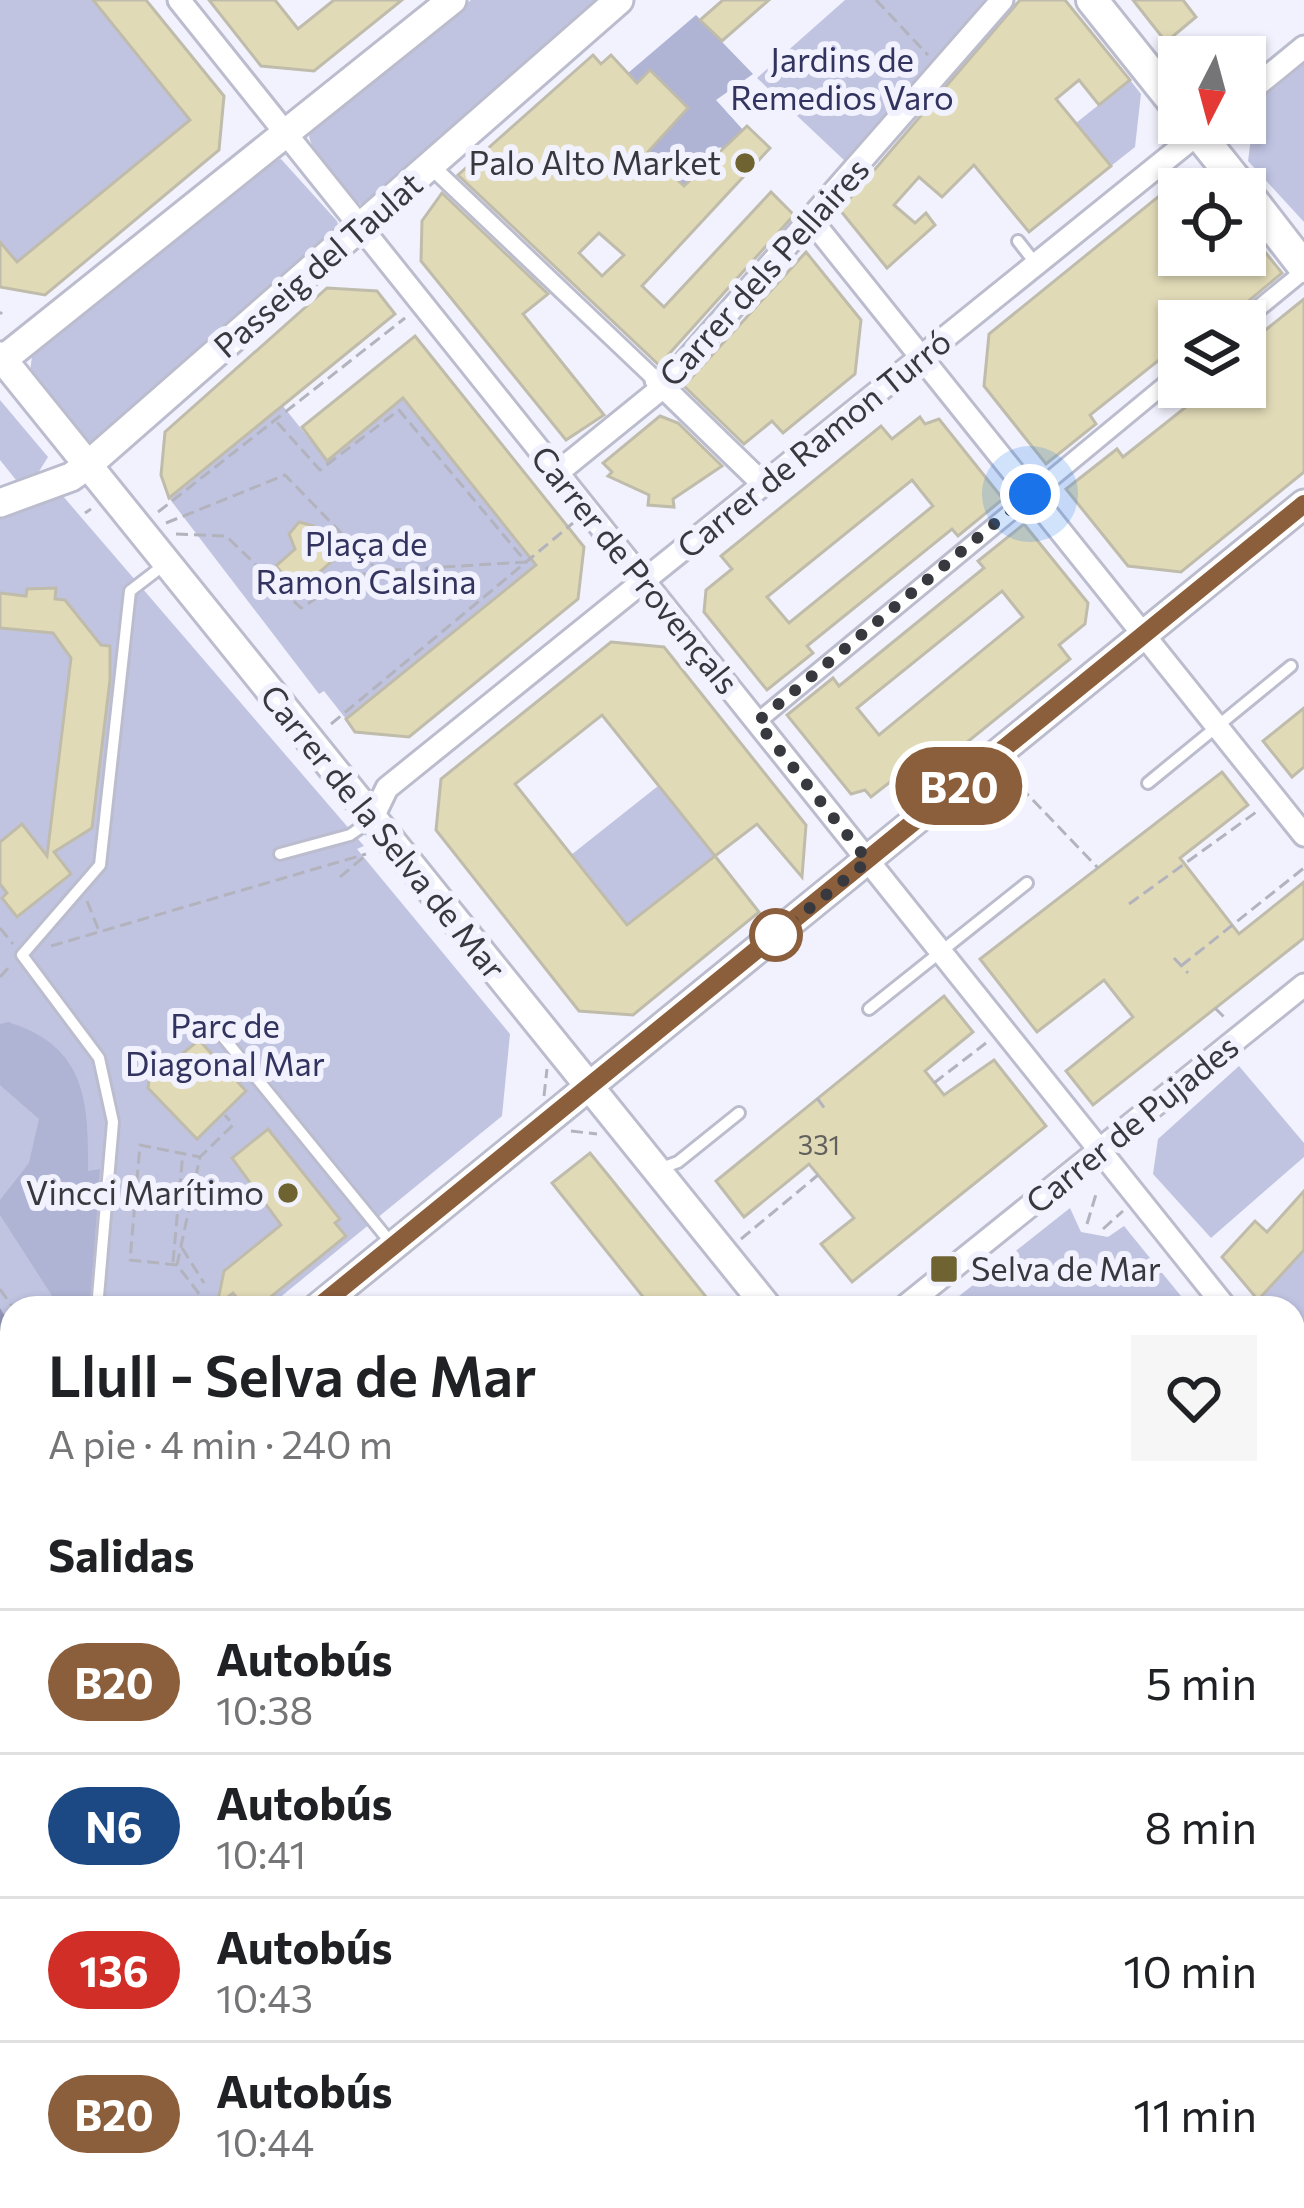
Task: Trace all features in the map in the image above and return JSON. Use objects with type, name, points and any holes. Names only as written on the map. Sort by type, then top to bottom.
[{"type":"main road","points":[[1092,0],[1158,79]]},
{"type":"main road","points":[[1266,219],[1304,269]]},
{"type":"street","name":"Carrer de Provençals","points":[[179,0],[1216,1296]]},
{"type":"street","points":[[1,359],[452,0]]},
{"type":"street","name":"Passeig del Taulat","points":[[0,503],[88,465],[619,0]]},
{"type":"street","name":"Carrer dels Pellaires","points":[[557,472],[659,383],[812,221],[1002,0]]},
{"type":"street","points":[[1266,77],[1304,47]]},
{"type":"street","name":"Carrer de Ramon Turró","points":[[372,819],[388,788],[1036,264],[1170,144]]},
{"type":"street","points":[[431,166],[763,484]]},
{"type":"street","points":[[812,221],[1304,835]]},
{"type":"street","points":[[1266,301],[1304,269]]},
{"type":"street","name":"Carrer de la Selva de Mar","points":[[1,359],[757,1296]]},
{"type":"street","points":[[757,722],[1158,390]]},
{"type":"street","points":[[332,1296],[1304,504]]},
{"type":"street","name":"Carrer de Pujades","points":[[918,1296],[1304,985]]},
{"type":"lane","points":[[1018,241],[1036,264]]},
{"type":"lane","points":[[98,1296],[113,1122],[99,1058],[22,955],[100,865],[130,591],[166,563]]},
{"type":"lane","points":[[1148,783],[1291,666]]},
{"type":"lane","points":[[280,854],[350,835],[372,819]]},
{"type":"lane","points":[[869,1009],[1027,883]]},
{"type":"lane","points":[[215,1027],[393,1246]]},
{"type":"lane","points":[[656,1169],[678,1162],[739,1113]]},
{"type":"path","points":[[876,0],[928,55]]},
{"type":"path","points":[[158,513],[406,316]]},
{"type":"path","points":[[275,420],[320,470],[400,410],[526,562]]},
{"type":"path","points":[[166,524],[285,475],[378,571]]},
{"type":"path","points":[[85,513],[91,509]]},
{"type":"path","points":[[332,724],[574,522]]},
{"type":"path","points":[[174,533],[226,536],[301,608],[350,577],[378,571],[526,562]]},
{"type":"path","points":[[1007,773],[1098,868]]},
{"type":"path","points":[[1128,903],[1260,809]]},
{"type":"path","points":[[0,928],[22,955],[366,854],[340,877]]},
{"type":"path","points":[[1181,966],[1304,868]]},
{"type":"path","points":[[82,888],[100,933]]},
{"type":"path","points":[[1174,958],[1188,974]]},
{"type":"path","points":[[1215,1008],[1227,1021]]},
{"type":"path","points":[[934,1083],[988,1042]]},
{"type":"path","points":[[817,1099],[825,1109]]},
{"type":"path","points":[[175,1265],[200,1157],[233,1125],[225,1115]]},
{"type":"path","points":[[561,1130],[596,1132],[607,1146]]},
{"type":"path","points":[[175,1265],[130,1260],[140,1145],[184,1150],[200,1157]]},
{"type":"path","points":[[184,1150],[175,1265],[200,1296]]},
{"type":"path","points":[[741,1239],[818,1175]]},
{"type":"path","points":[[1087,1224],[1096,1191]]},
{"type":"path","points":[[1103,1229],[1123,1211]]},
{"type":"path","points":[[181,1247],[204,1283]]},
{"type":"green space","points":[[0,0],[93,0],[190,120],[17,262],[0,242]]},
{"type":"green space","points":[[471,0],[606,0],[368,206],[357,203],[313,148],[309,137],[313,127]]},
{"type":"green space","name":"Jardins de Remedios Varo","points":[[845,0],[988,0],[845,161],[757,78]]},
{"type":"green space","points":[[1304,61],[1304,222],[1266,181],[1266,168],[1254,168],[1248,161],[1250,144],[1266,144],[1266,92]]},
{"type":"green space","points":[[1130,80],[1141,94],[1135,147],[1111,166],[1076,123]]},
{"type":"green space","points":[[281,159],[337,221],[340,231],[95,445],[89,443],[30,372],[32,356],[271,162]]},
{"type":"green space","name":"Plaça de Ramon Calsina","points":[[403,398],[537,565],[346,719],[324,691],[319,694],[169,498],[283,406],[327,461]]},
{"type":"green space","points":[[0,400],[48,457],[38,473],[16,480],[0,460]]},
{"type":"green space","name":"Parc de Diagonal Mar","points":[[56,488],[364,846],[357,849],[510,1034],[502,1116],[282,1296],[0,1296],[0,508]]},
{"type":"green space","points":[[658,786],[715,856],[627,925],[571,855]]},
{"type":"green space","points":[[1239,1066],[1304,1143],[1304,1157],[1211,1238],[1153,1174],[1158,1139]]},
{"type":"green space","points":[[1070,1208],[1081,1232],[1108,1237],[1124,1226],[1181,1296],[959,1296]]},
{"type":"green space","points":[[1304,1250],[1304,1296],[1262,1296]]},
{"type":"shaded area","points":[[696,15],[753,74],[716,100],[744,131],[725,151],[720,147],[684,186],[612,119],[665,133],[688,107],[650,71],[624,96],[614,85]]},
{"type":"shaded area","points":[[8,1022],[34,1032],[53,1045],[77,1079],[87,1121],[88,1171],[100,1169],[91,1296],[52,1296],[0,1215],[0,1200],[29,1163],[39,1119],[0,1085],[0,1024]]},
{"type":"building","points":[[93,0],[146,0],[224,96],[219,150],[45,295],[0,287],[0,242],[17,262],[190,120]]},
{"type":"building","points":[[209,0],[275,0],[298,29],[334,0],[402,0],[314,71],[261,66]]},
{"type":"building","points":[[723,0],[769,0],[722,41],[700,20]]},
{"type":"building","points":[[1020,0],[1065,0],[1130,80],[1099,105],[1079,80],[1056,99],[1111,166],[1029,232],[974,165],[942,197],[919,177],[894,205],[915,223],[926,213],[935,225],[887,268],[840,210]]},
{"type":"building","points":[[1133,0],[1183,0],[1196,17],[1173,36],[1161,36]]},
{"type":"building","points":[[593,55],[601,64],[611,55],[637,83],[650,70],[688,108],[648,152],[684,186],[747,126],[770,148],[642,286],[664,307],[771,192],[794,215],[659,365],[458,175]],"holes":[[[599,233],[624,255],[602,276],[579,253]]]},
{"type":"building","points":[[442,193],[548,294],[523,314],[604,415],[566,440],[421,261],[422,221]]},
{"type":"building","points":[[1158,197],[1158,276],[1266,276],[1266,253],[1282,273],[1250,300],[1158,300],[1158,361],[1090,415],[1096,424],[1046,464],[984,386],[989,334]]},
{"type":"building","points":[[806,252],[861,320],[855,374],[783,433],[772,421],[744,444],[684,386]]},
{"type":"building","points":[[327,288],[377,291],[395,314],[169,498],[161,475],[165,432]]},
{"type":"building","points":[[1304,299],[1304,472],[1181,572],[1128,566],[1066,489],[1117,449],[1123,457],[1185,408],[1266,408],[1266,330]]},
{"type":"building","points":[[415,336],[584,547],[578,599],[409,737],[355,732],[346,719],[536,565],[403,398],[327,461],[302,427]]},
{"type":"building","points":[[660,416],[678,423],[722,466],[673,499],[674,507],[648,505],[649,495],[608,476],[612,472],[603,463]]},
{"type":"building","points":[[920,417],[925,424],[939,419],[1003,499],[958,536],[952,529],[807,646],[813,653],[767,690],[704,612],[706,590],[732,569],[721,556],[881,426],[892,439]],"holes":[[[912,480],[933,506],[789,623],[767,597]]]},
{"type":"building","points":[[299,522],[314,526],[323,542],[333,534],[346,549],[298,591],[276,566],[295,549],[289,534]]},
{"type":"building","points":[[1024,524],[1088,603],[1085,624],[1059,645],[1070,659],[909,789],[899,775],[871,797],[865,790],[851,794],[787,715],[833,678],[839,686],[984,568],[978,561]],"holes":[[[1002,591],[1023,617],[879,735],[857,708]]]},
{"type":"building","points":[[56,588],[55,599],[65,600],[101,645],[110,646],[110,680],[92,828],[54,852],[71,874],[17,917],[2,898],[7,893],[0,884],[0,842],[22,824],[47,856],[71,658],[53,633],[0,628],[0,593],[26,596],[27,589]]},
{"type":"building","points":[[611,642],[664,647],[806,825],[802,877],[757,824],[715,856],[759,912],[633,1015],[579,1011],[436,830],[441,779]],"holes":[[[602,715],[715,856],[627,925],[515,784]]]},
{"type":"building","points":[[1304,708],[1304,767],[1292,777],[1263,741]]},
{"type":"building","points":[[1222,772],[1248,805],[1180,858],[1239,934],[1304,882],[1304,938],[1093,1105],[1066,1071],[1133,1017],[1104,980],[1037,1032],[980,959]]},
{"type":"building","points":[[944,996],[973,1032],[925,1071],[944,1095],[994,1060],[1046,1126],[852,1282],[821,1244],[854,1218],[809,1164],[744,1217],[716,1181]]},
{"type":"building","points":[[199,1040],[246,1091],[197,1139],[148,1088],[149,1081]]},
{"type":"building","name":"Vincci Marítimo","points":[[268,1129],[340,1219],[335,1223],[346,1236],[272,1296],[219,1296],[224,1271],[281,1225],[232,1158]]},
{"type":"building","points":[[590,1153],[705,1296],[642,1296],[552,1183]]},
{"type":"building","points":[[1304,1191],[1304,1250],[1262,1296],[1255,1296],[1222,1257],[1255,1221],[1267,1232]]},
{"type":"bus line","name":"B20","points":[[332,1296],[1304,504]]},
{"type":"place","name":"Palo Alto Market","points":[[745,163]]},
{"type":"place","name":"Vincci Marítimo","points":[[288,1193]]},
{"type":"place","name":"Selva de Mar","points":[[944,1269]]},
{"type":"route","points":[[776,935],[868,861],[757,722],[1030,494]]}]
